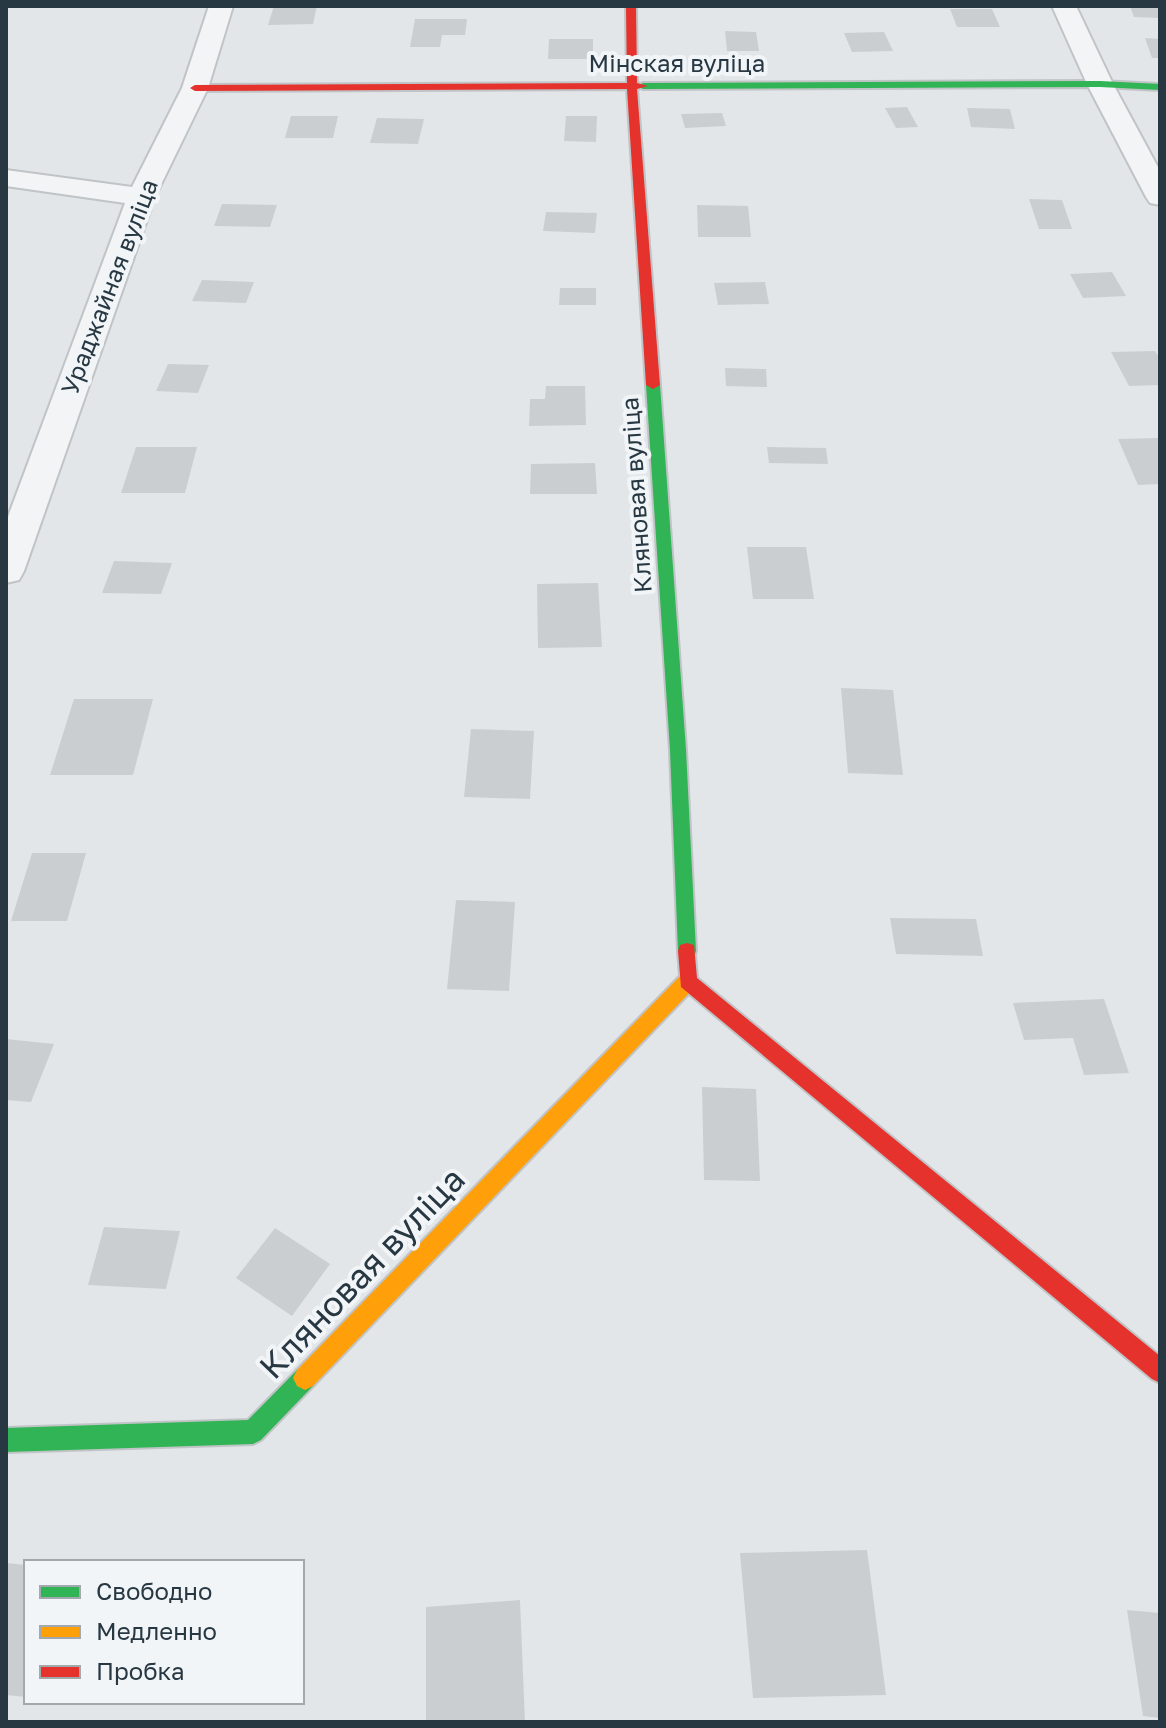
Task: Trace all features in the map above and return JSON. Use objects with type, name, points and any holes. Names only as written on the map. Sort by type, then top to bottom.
[{"type":"street","name":"Ураджайная вуліца","points":[[6,571],[141,197],[195,88],[221,6]]},
{"type":"street","name":"Кляновая вуліца","points":[[6,1440],[253,1432],[688,981],[678,750],[632,88],[631,6]]},
{"type":"street","points":[[1064,6],[1100,84],[1160,197]]},
{"type":"street","name":"Мінская вуліца","points":[[195,88],[1100,84],[1160,87]]},
{"type":"street","points":[[6,178],[141,197]]},
{"type":"street","points":[[688,981],[1160,1371]]},
{"type":"building","points":[[274,6],[317,6],[313,24],[268,25]]},
{"type":"building","points":[[1130,6],[1160,6],[1160,18],[1134,17]]},
{"type":"building","points":[[950,9],[992,9],[1000,27],[957,27]]},
{"type":"building","points":[[415,19],[467,19],[465,35],[442,35],[440,47],[410,47]]},
{"type":"building","points":[[725,31],[756,32],[759,51],[727,51]]},
{"type":"building","points":[[884,32],[893,51],[852,52],[844,33]]},
{"type":"building","points":[[1145,38],[1160,39],[1160,58],[1152,58]]},
{"type":"building","points":[[549,39],[593,39],[593,59],[548,59]]},
{"type":"building","points":[[907,107],[918,127],[896,128],[885,108]]},
{"type":"building","points":[[967,108],[1010,109],[1015,129],[971,127]]},
{"type":"building","points":[[722,113],[726,126],[685,128],[681,114]]},
{"type":"building","points":[[291,116],[338,116],[333,138],[285,138]]},
{"type":"building","points":[[566,116],[597,116],[596,142],[564,141]]},
{"type":"building","points":[[377,118],[424,119],[418,144],[370,143]]},
{"type":"building","points":[[1029,199],[1062,200],[1072,229],[1039,229]]},
{"type":"building","points":[[222,204],[277,205],[270,227],[214,226]]},
{"type":"building","points":[[697,205],[748,206],[751,237],[698,237]]},
{"type":"building","points":[[546,212],[597,213],[595,233],[543,231]]},
{"type":"building","points":[[1112,272],[1126,296],[1083,298],[1070,274]]},
{"type":"building","points":[[202,280],[254,282],[246,303],[192,301]]},
{"type":"building","points":[[765,282],[769,304],[718,305],[714,283]]},
{"type":"building","points":[[560,288],[596,288],[596,305],[559,305]]},
{"type":"building","points":[[1155,351],[1160,359],[1160,385],[1129,386],[1111,352]]},
{"type":"building","points":[[168,364],[209,365],[198,393],[156,391]]},
{"type":"building","points":[[725,368],[766,369],[767,387],[726,386]]},
{"type":"building","points":[[546,386],[585,386],[586,425],[529,426],[530,399],[545,399]]},
{"type":"building","points":[[1160,438],[1160,484],[1138,485],[1118,439]]},
{"type":"building","points":[[136,447],[197,447],[185,493],[121,493]]},
{"type":"building","points":[[767,447],[826,448],[828,464],[769,463]]},
{"type":"building","points":[[595,463],[597,494],[530,494],[531,464]]},
{"type":"building","points":[[747,547],[806,547],[814,599],[753,599]]},
{"type":"building","points":[[114,561],[172,563],[161,594],[102,593]]},
{"type":"building","points":[[598,583],[602,647],[538,648],[537,584]]},
{"type":"building","points":[[841,688],[893,690],[903,775],[848,773]]},
{"type":"building","points":[[74,699],[153,699],[133,775],[50,775]]},
{"type":"building","points":[[471,729],[534,731],[530,799],[464,797]]},
{"type":"building","points":[[32,853],[86,853],[67,921],[11,921]]},
{"type":"building","points":[[456,900],[515,902],[509,991],[447,989]]},
{"type":"building","points":[[890,918],[976,919],[983,956],[896,954]]},
{"type":"building","points":[[1104,999],[1129,1073],[1084,1075],[1073,1038],[1024,1040],[1013,1003]]},
{"type":"building","points":[[6,1039],[54,1044],[31,1102],[6,1100]]},
{"type":"building","points":[[702,1087],[756,1089],[760,1181],[704,1180]]},
{"type":"building","points":[[104,1227],[180,1231],[166,1289],[88,1285]]},
{"type":"building","points":[[275,1228],[330,1264],[292,1316],[236,1278]]},
{"type":"building","points":[[867,1550],[886,1695],[753,1698],[740,1553]]},
{"type":"building","points":[[6,1563],[24,1565],[24,1697],[6,1695]]},
{"type":"building","points":[[520,1600],[525,1722],[426,1722],[426,1607]]},
{"type":"building","points":[[1127,1610],[1160,1613],[1160,1718],[1143,1716]]},
{"type":"traffic: fast","points":[[643,86],[1100,84],[1160,87]]},
{"type":"traffic: fast","points":[[653,385],[678,750],[687,951]]},
{"type":"traffic: fast","points":[[6,1440],[253,1432],[305,1378]]},
{"type":"traffic: slow","points":[[305,1378],[688,981]]},
{"type":"traffic: jam","points":[[631,6],[632,88],[653,385]]},
{"type":"traffic: jam","points":[[195,88],[643,86]]},
{"type":"traffic: jam","points":[[687,951],[688,981],[1160,1371]]}]
